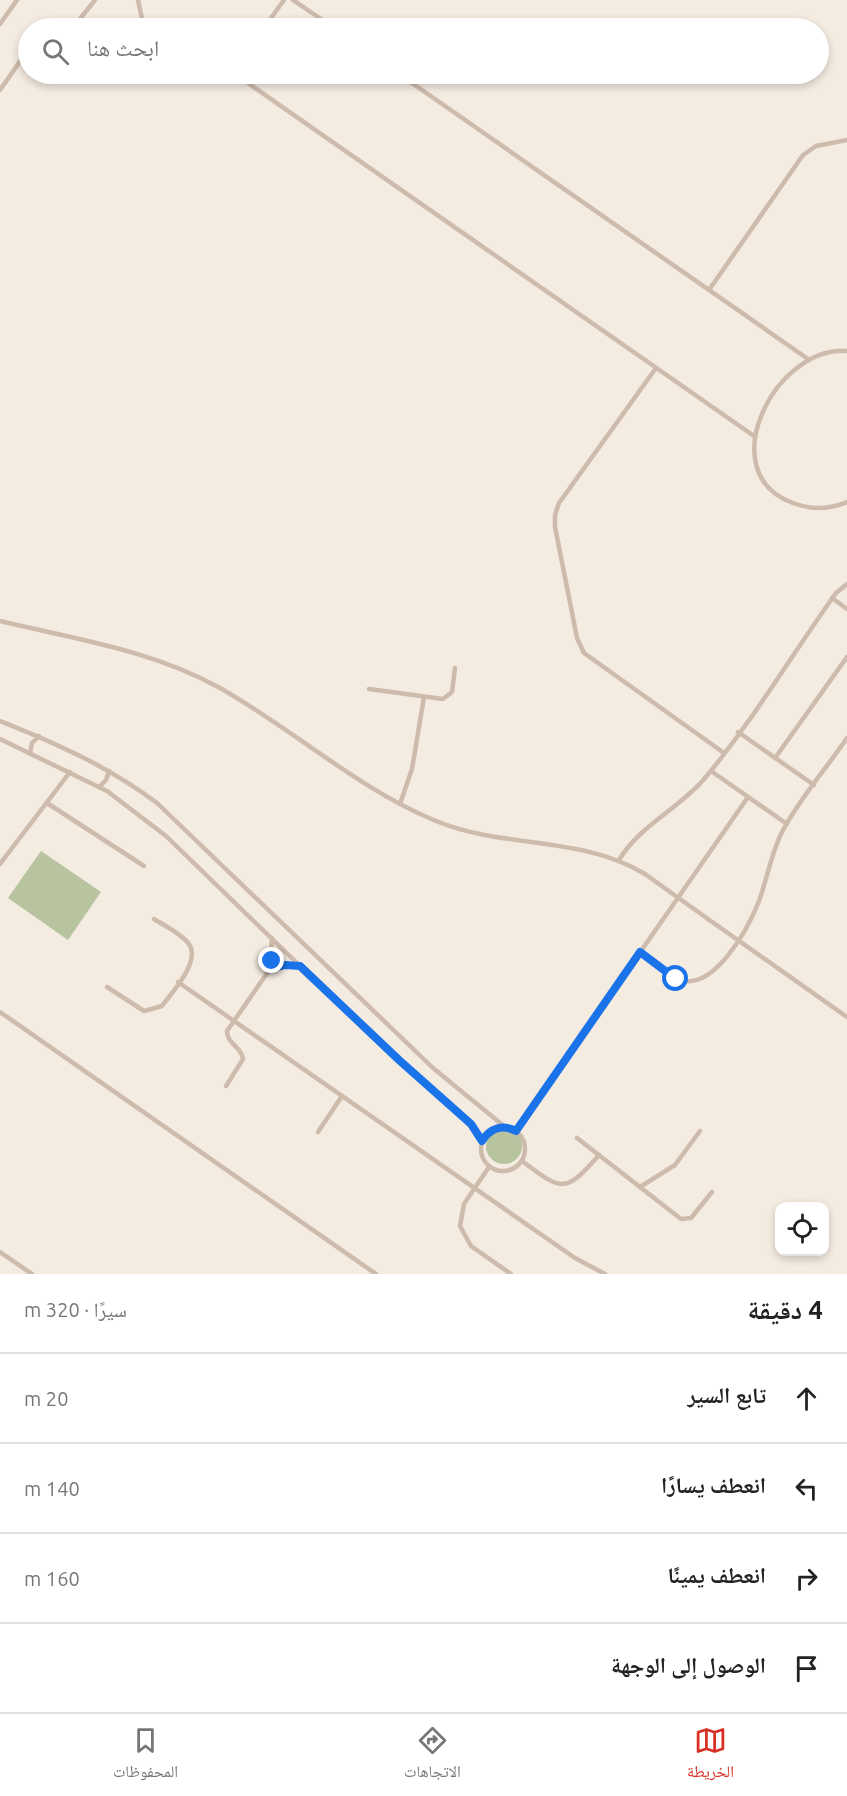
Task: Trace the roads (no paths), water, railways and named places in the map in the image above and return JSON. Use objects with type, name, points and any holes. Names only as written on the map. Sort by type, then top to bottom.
[{"type":"lane","points":[[0,24],[17,0]]},
{"type":"lane","points":[[81,18],[95,0]]},
{"type":"lane","points":[[138,0],[142,18]]},
{"type":"lane","points":[[271,18],[284,0]]},
{"type":"lane","points":[[293,0],[319,18]]},
{"type":"lane","points":[[0,90],[18,64]]},
{"type":"lane","points":[[249,84],[754,436]]},
{"type":"lane","points":[[413,84],[807,359]]},
{"type":"lane","points":[[709,290],[803,155],[816,146],[847,140]]},
{"type":"lane","points":[[847,351],[829,352],[807,359],[784,379],[757,422],[753,448],[758,469],[779,496],[810,507],[831,507],[847,502]]},
{"type":"lane","points":[[656,368],[559,503],[555,515],[555,527],[577,638],[584,652],[724,753]]},
{"type":"lane","points":[[619,860],[637,835],[684,800],[711,771],[832,598],[847,584]]},
{"type":"lane","points":[[832,598],[847,609]]},
{"type":"lane","points":[[0,621],[136,652],[179,668],[220,688],[400,804],[439,822],[480,835],[560,844],[619,860],[645,874],[847,1017]]},
{"type":"lane","points":[[775,758],[847,657]]},
{"type":"lane","points":[[369,689],[443,699],[452,692],[455,668]]},
{"type":"lane","points":[[400,804],[412,768],[424,697]]},
{"type":"lane","points":[[0,721],[39,736],[109,771],[157,803],[433,1068],[505,1127],[516,1131],[525,1145],[522,1161],[509,1171],[498,1171],[489,1167],[480,1152],[482,1141],[494,1129],[505,1127]]},
{"type":"lane","points":[[738,732],[814,785]]},
{"type":"lane","points":[[30,753],[33,743],[39,736]]},
{"type":"lane","points":[[640,952],[670,976],[690,982],[710,974],[739,940],[755,911],[773,853],[787,824],[847,738]]},
{"type":"lane","points":[[0,739],[99,787],[166,836],[390,1052],[471,1124],[482,1141]]},
{"type":"lane","points":[[99,787],[106,780],[109,771]]},
{"type":"lane","points":[[711,771],[787,824]]},
{"type":"lane","points":[[0,864],[70,772]]},
{"type":"lane","points":[[516,1131],[748,797]]},
{"type":"lane","points":[[47,802],[144,866]]},
{"type":"lane","points":[[107,987],[138,1008],[150,1011],[162,1006],[190,963],[191,948],[187,941],[154,919]]},
{"type":"lane","points":[[226,1086],[243,1059],[241,1052],[227,1038],[228,1028],[270,969],[272,938]]},
{"type":"lane","points":[[270,969],[285,965],[300,966]]},
{"type":"lane","points":[[178,982],[575,1258],[605,1274]]},
{"type":"lane","points":[[0,1012],[376,1274]]},
{"type":"lane","points":[[318,1132],[342,1096]]},
{"type":"lane","points":[[640,1187],[675,1165],[700,1131]]},
{"type":"lane","points":[[577,1138],[684,1220],[691,1218],[712,1192]]},
{"type":"lane","points":[[522,1161],[547,1180],[563,1185],[578,1179],[598,1155]]},
{"type":"lane","points":[[489,1167],[461,1211],[462,1234],[471,1246],[511,1274]]},
{"type":"lane","points":[[0,1252],[32,1274]]}]
